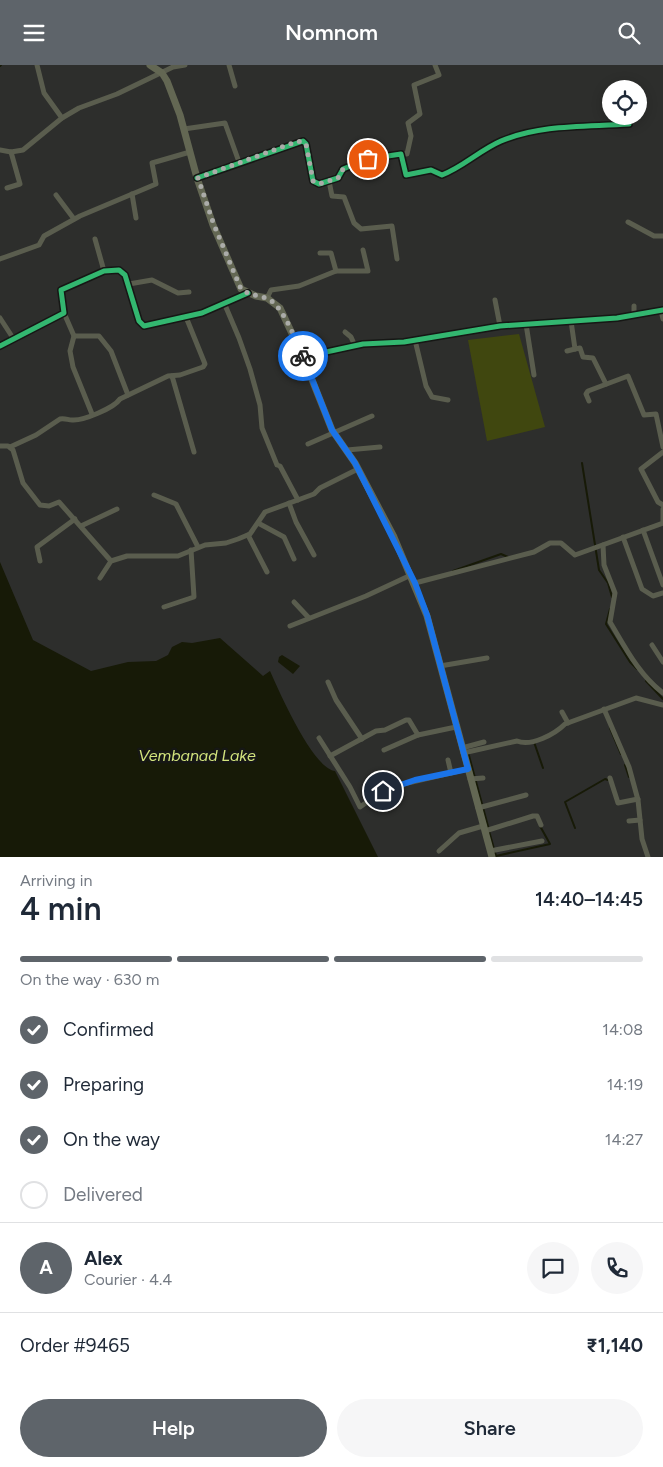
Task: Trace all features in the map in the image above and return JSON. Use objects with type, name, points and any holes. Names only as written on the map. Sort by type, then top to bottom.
[{"type":"main road","points":[[150,65],[162,73],[167,81],[214,225],[241,289],[267,298],[280,308],[335,432],[358,469],[415,583],[427,615],[491,854]]},
{"type":"street","points":[[37,65],[44,93],[62,118]]},
{"type":"street","points":[[0,150],[11,152],[23,150],[62,118],[95,101],[117,94],[173,67],[185,65]]},
{"type":"street","points":[[229,65],[235,86]]},
{"type":"street","points":[[198,178],[303,141],[306,144],[313,181],[319,184],[338,178],[343,169],[368,159],[407,153],[411,136],[408,123],[420,114],[414,85],[439,75],[435,65]]},
{"type":"street","points":[[184,129],[225,123],[239,162]]},
{"type":"street","points":[[401,154],[406,175],[431,170],[442,175],[454,171],[471,158],[512,137],[586,124],[595,126],[612,125]]},
{"type":"street","points":[[7,188],[20,185],[11,152]]},
{"type":"street","points":[[0,259],[39,245],[44,235],[74,219],[156,184],[152,163],[190,152]]},
{"type":"street","points":[[328,181],[332,196],[344,197],[354,223],[361,229],[392,226],[397,259]]},
{"type":"street","points":[[132,194],[136,218]]},
{"type":"street","points":[[56,195],[74,219]]},
{"type":"street","points":[[628,222],[654,236],[663,236]]},
{"type":"street","points":[[95,239],[104,271]]},
{"type":"street","points":[[267,298],[271,290],[299,286],[336,271],[368,271],[363,250]]},
{"type":"street","points":[[320,253],[331,253],[336,271]]},
{"type":"street","points":[[92,415],[73,367],[70,351],[74,336],[64,313],[61,290],[104,271],[119,270],[125,275],[129,284],[142,325],[186,317],[225,305],[248,293]]},
{"type":"street","points":[[129,284],[152,280],[178,293],[189,292]]},
{"type":"street","points":[[495,300],[500,326]]},
{"type":"street","points":[[225,305],[250,369],[260,405],[262,428],[277,465],[280,466],[298,500]]},
{"type":"street","points":[[634,306],[634,315]]},
{"type":"street","points":[[303,357],[355,346],[415,340],[500,326],[634,315],[662,310],[663,319]]},
{"type":"street","points":[[0,346],[64,313]]},
{"type":"street","points":[[0,446],[10,447],[36,435],[60,419],[72,420],[110,408],[128,395],[205,364],[186,317]]},
{"type":"street","points":[[0,318],[13,338]]},
{"type":"street","points":[[571,321],[575,349]]},
{"type":"street","points":[[526,325],[534,375]]},
{"type":"street","points":[[345,332],[351,337],[355,346]]},
{"type":"street","points":[[74,336],[99,336],[111,351],[128,395]]},
{"type":"street","points":[[415,340],[426,386],[432,397],[448,400]]},
{"type":"street","points":[[567,351],[580,348],[583,357],[593,358],[606,384]]},
{"type":"street","points":[[172,376],[194,452]]},
{"type":"street","points":[[589,401],[586,394],[588,391],[628,376],[644,415],[656,414],[663,447]]},
{"type":"street","points":[[308,444],[372,416]]},
{"type":"street","points":[[10,447],[27,491],[40,505],[49,506],[60,503],[111,561]]},
{"type":"street","points":[[347,450],[380,447]]},
{"type":"street","points":[[415,583],[534,552],[550,543],[561,543],[575,555],[663,522],[663,507],[658,502],[641,469],[663,452]]},
{"type":"street","points":[[100,577],[111,561],[127,556],[178,556],[198,547],[226,543],[248,535],[265,513],[314,494],[320,488],[358,469]]},
{"type":"street","points":[[154,495],[176,504],[198,547]]},
{"type":"street","points":[[289,503],[296,522],[314,555]]},
{"type":"street","points":[[81,526],[117,509]]},
{"type":"street","points":[[40,561],[37,547],[75,519]]},
{"type":"street","points":[[258,523],[284,537],[294,559]]},
{"type":"street","points":[[643,530],[663,585]]},
{"type":"street","points":[[248,535],[267,572]]},
{"type":"street","points":[[623,537],[642,589],[654,596],[663,593]]},
{"type":"street","points":[[604,545],[604,565],[615,593],[610,622],[646,678],[663,693]]},
{"type":"street","points":[[164,607],[194,597],[191,550]]},
{"type":"street","points":[[290,625],[353,601],[411,575]]},
{"type":"street","points":[[294,602],[309,619]]},
{"type":"street","points":[[652,645],[663,662]]},
{"type":"street","points":[[440,666],[487,658]]},
{"type":"street","points":[[328,682],[336,700],[362,739]]},
{"type":"street","points":[[462,751],[517,741],[521,743],[534,741],[558,730],[568,723],[636,697],[662,705]]},
{"type":"street","points":[[604,709],[629,767],[638,799],[642,839],[648,857]]},
{"type":"street","points":[[562,712],[568,723]]},
{"type":"street","points":[[330,756],[362,739],[406,720],[409,720],[418,735]]},
{"type":"street","points":[[384,750],[418,735],[456,727]]},
{"type":"street","points":[[319,738],[350,787],[360,807],[383,791],[399,785],[468,769]]},
{"type":"street","points":[[462,751],[484,742]]},
{"type":"street","points":[[448,760],[451,773]]},
{"type":"street","points":[[470,779],[483,778]]},
{"type":"street","points":[[610,778],[618,803],[638,799]]},
{"type":"street","points":[[478,808],[526,795]]},
{"type":"street","points":[[439,851],[459,833],[533,816],[536,816],[541,825]]},
{"type":"street","points":[[629,821],[640,820]]},
{"type":"street","points":[[491,854],[542,841]]},
{"type":"green space","points":[[519,334],[545,427],[487,441],[468,340]]},
{"type":"water","name":"Vembanad Lake","points":[[0,562],[33,640],[91,671],[128,662],[156,661],[168,655],[172,647],[182,642],[192,643],[220,638],[263,676],[270,671],[307,744],[326,767],[335,771],[378,857],[0,857]]},
{"type":"water","points":[[282,655],[300,666],[293,674],[278,662],[279,657]]},
{"type":"waterway","points":[[582,463],[599,570],[608,583],[612,597]]},
{"type":"waterway","points":[[453,571],[501,554],[508,557]]},
{"type":"waterway","points":[[610,609],[606,624],[630,662],[637,669]]},
{"type":"waterway","points":[[646,681],[663,699]]},
{"type":"waterway","points":[[610,728],[621,754]]},
{"type":"waterway","points":[[534,742],[543,768]]},
{"type":"waterway","points":[[468,752],[489,830]]},
{"type":"waterway","points":[[625,765],[629,777]]},
{"type":"waterway","points":[[575,828],[565,802],[605,779],[608,780]]},
{"type":"waterway","points":[[489,831],[496,856],[550,844],[540,826]]},
{"type":"cycle path","points":[[197,178],[303,141],[306,144],[313,181],[319,184],[338,178],[343,169],[368,159],[401,154],[406,175],[431,170],[442,175],[457,168],[493,145],[517,136],[564,127],[607,125]]},
{"type":"cycle path","points":[[0,346],[64,313],[61,290],[104,271],[119,270],[125,275],[139,321],[144,326],[202,313],[248,293]]},
{"type":"cycle path","points":[[303,357],[363,344],[404,342],[500,326],[617,318],[663,310]]},
{"type":"way so far","points":[[303,356],[280,308],[267,298],[256,296],[241,289],[214,225],[198,178],[298,141],[303,141],[306,144],[313,181],[319,184],[338,178],[343,169],[368,159]]},
{"type":"route","points":[[303,356],[332,430],[355,463],[394,537],[415,583],[427,615],[468,769],[415,780],[383,791]]}]
